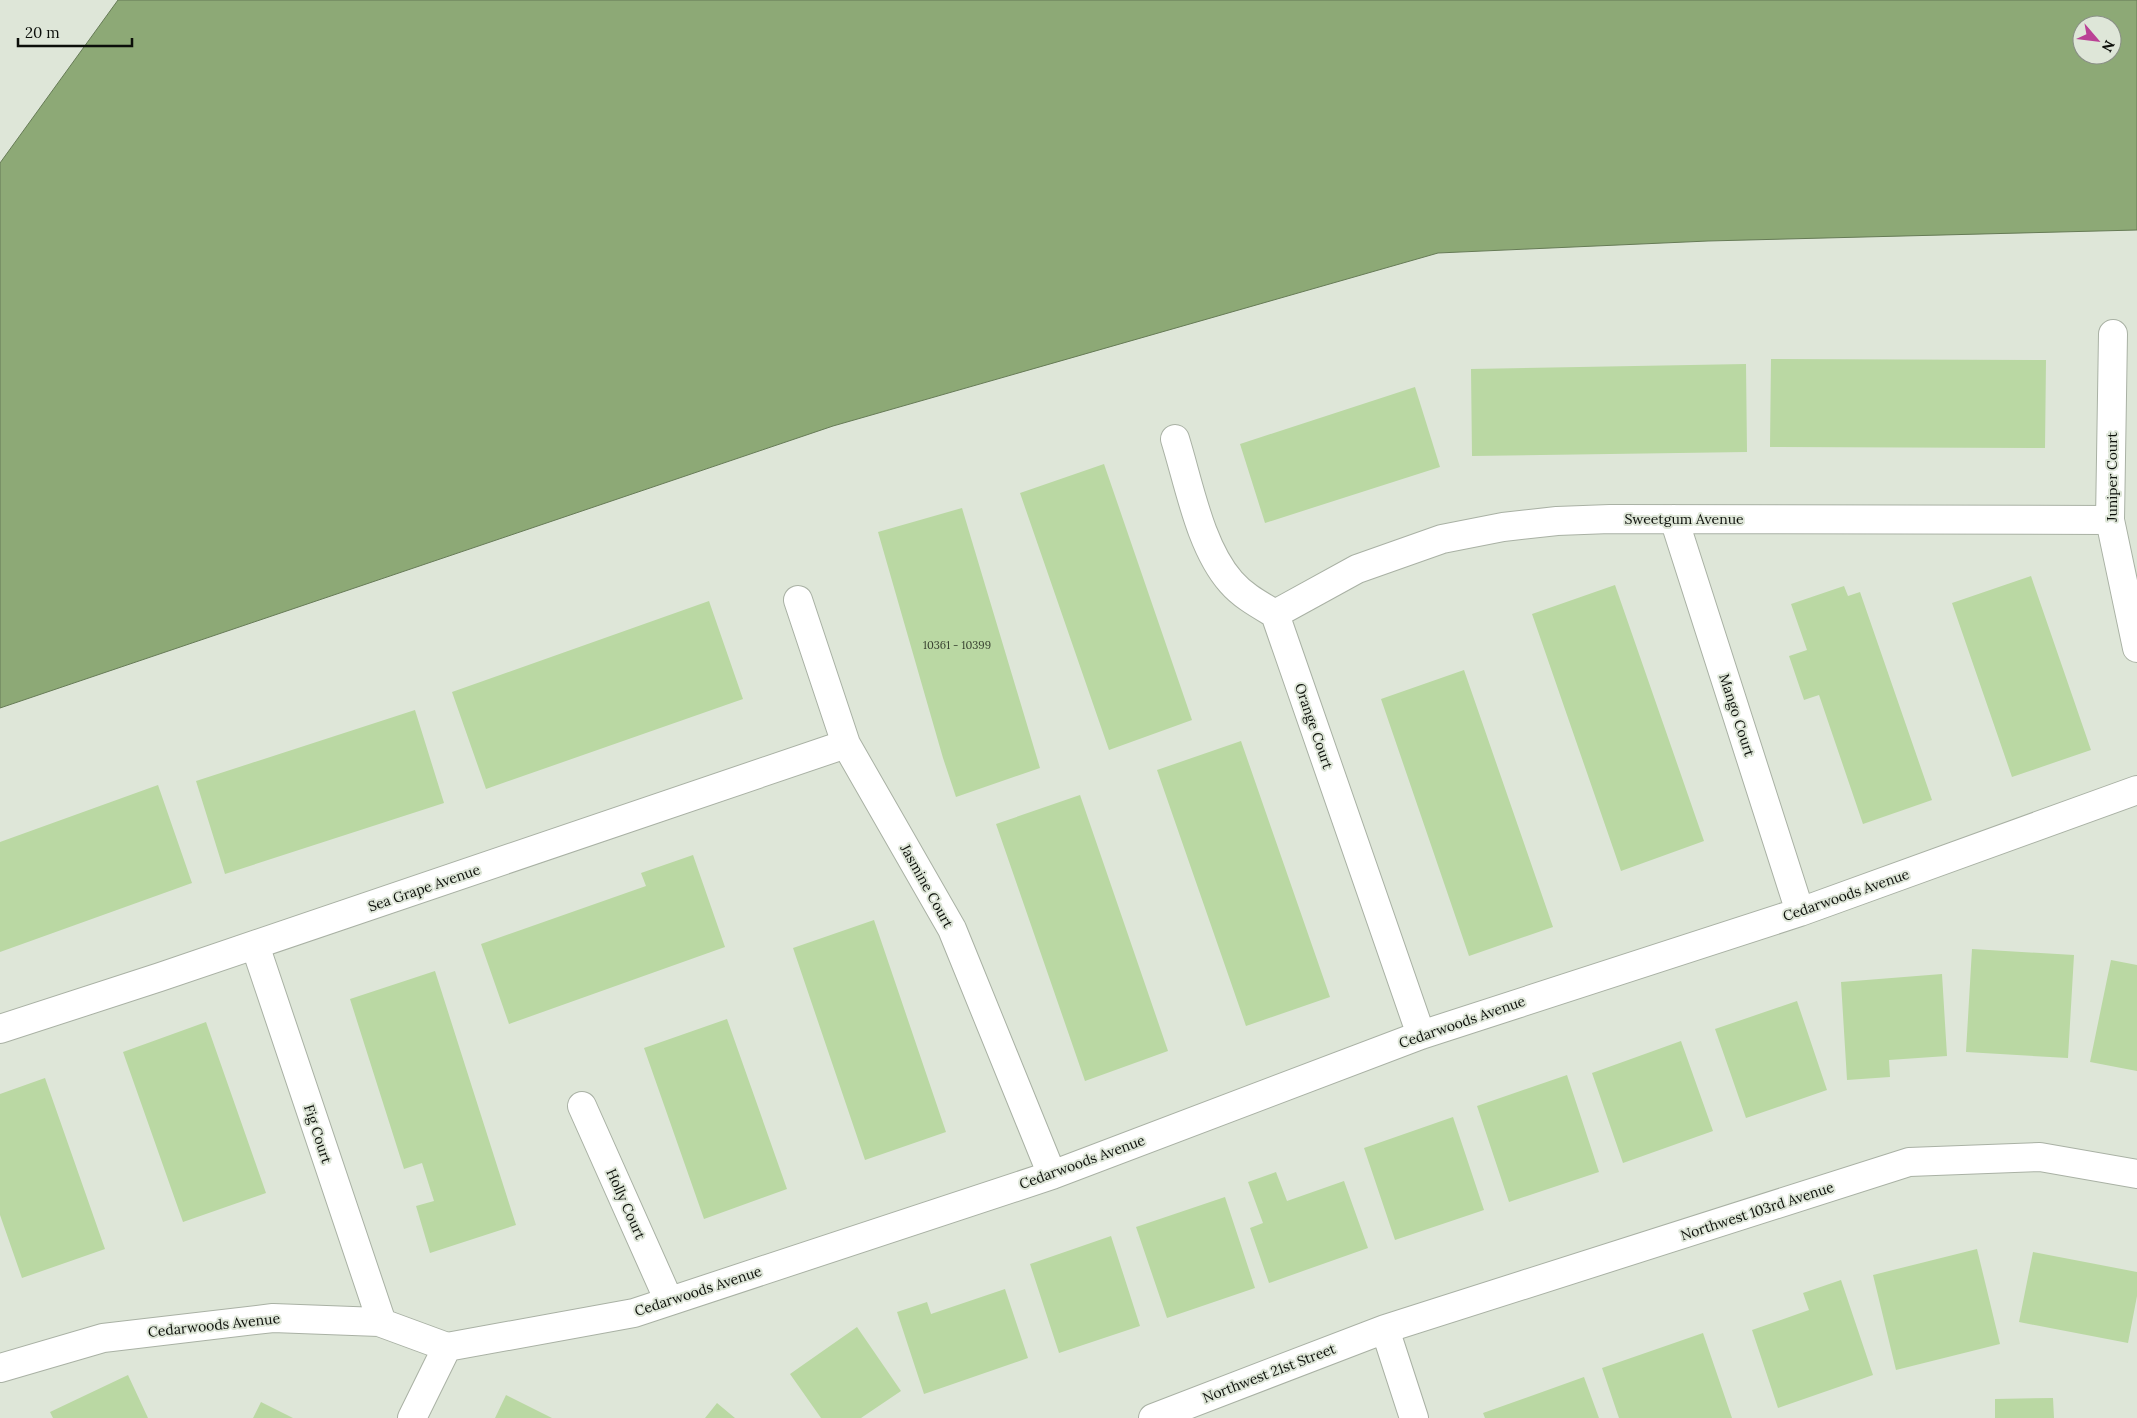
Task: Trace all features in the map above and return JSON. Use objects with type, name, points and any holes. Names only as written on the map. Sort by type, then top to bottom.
[{"type":"street","name":"Juniper Court","points":[[2113,334],[2110,520],[2137,648]]},
{"type":"street","points":[[1175,439],[1207,543],[1217,563],[1232,583],[1252,600],[1275,614]]},
{"type":"street","name":"Sweetgum Avenue","points":[[1275,614],[1357,569],[1442,540],[1502,527],[1557,521],[1674,519],[2110,520]]},
{"type":"street","name":"Mango Court","points":[[1674,519],[1800,912]]},
{"type":"street","name":"Jasmine Court","points":[[798,600],[846,744],[952,929],[1052,1175]]},
{"type":"street","name":"Orange Court","points":[[1275,614],[1421,1035]]},
{"type":"street","name":"Sea Grape Avenue","points":[[0,1029],[255,945],[846,744]]},
{"type":"street","name":"Cedarwoods Avenue","points":[[0,1368],[103,1338],[199,1325],[273,1318],[382,1323],[447,1347],[634,1313],[1052,1175],[1421,1035],[1800,912],[2137,790]]},
{"type":"street","name":"Fig Court","points":[[255,945],[382,1323]]},
{"type":"street","name":"Holly Court","points":[[582,1106],[669,1301]]},
{"type":"street","name":"Northwest 103rd Avenue","points":[[1386,1329],[1909,1162],[2040,1157],[2137,1174]]},
{"type":"street","points":[[1386,1329],[1414,1418]]},
{"type":"street","name":"Northwest 21st Street","points":[[1152,1418],[1386,1329]]},
{"type":"street","points":[[412,1418],[447,1347]]},
{"type":"shaded area","points":[[118,0],[2137,0],[2137,230],[1708,241],[1438,253],[833,426],[0,708],[0,163]]},
{"type":"building","points":[[1771,359],[2046,360],[2045,448],[1770,447]]},
{"type":"building","points":[[1746,364],[1747,452],[1472,456],[1471,369]]},
{"type":"building","points":[[1415,387],[1440,467],[1265,523],[1240,444]]},
{"type":"building","points":[[1104,464],[1192,720],[1109,750],[1020,493]]},
{"type":"building","points":[[962,508],[1040,768],[956,797],[878,532]]},
{"type":"building","points":[[2031,576],[2091,750],[2012,777],[1952,603]]},
{"type":"building","points":[[1615,585],[1704,841],[1621,871],[1532,614]]},
{"type":"building","points":[[1844,586],[1848,596],[1860,592],[1932,800],[1863,824],[1819,695],[1804,700],[1789,656],[1807,650],[1791,604]]},
{"type":"building","points":[[709,601],[743,699],[486,789],[452,692]]},
{"type":"building","points":[[1464,670],[1553,927],[1469,956],[1381,699]]},
{"type":"building","points":[[415,710],[444,803],[225,874],[196,781]]},
{"type":"building","points":[[1241,741],[1330,997],[1246,1026],[1157,770]]},
{"type":"building","points":[[158,785],[192,883],[0,952],[0,842]]},
{"type":"building","points":[[1080,795],[1168,1051],[1085,1081],[996,824]]},
{"type":"building","points":[[693,855],[725,947],[509,1024],[481,944],[646,886],[641,873]]},
{"type":"building","points":[[874,920],[946,1132],[865,1160],[793,948]]},
{"type":"building","points":[[1972,949],[2074,955],[2068,1058],[1966,1052]]},
{"type":"building","points":[[2111,960],[2137,965],[2137,1071],[2090,1062]]},
{"type":"building","points":[[435,971],[516,1225],[430,1253],[416,1206],[434,1201],[422,1163],[404,1169],[350,999]]},
{"type":"building","points":[[1942,974],[1947,1056],[1889,1060],[1890,1077],[1847,1080],[1841,982]]},
{"type":"building","points":[[1797,1001],[1827,1090],[1746,1118],[1715,1029]]},
{"type":"building","points":[[727,1019],[787,1189],[704,1219],[644,1048]]},
{"type":"building","points":[[206,1022],[266,1193],[183,1222],[123,1052]]},
{"type":"building","points":[[1681,1041],[1713,1131],[1623,1163],[1592,1073]]},
{"type":"building","points":[[1567,1075],[1599,1172],[1509,1202],[1477,1106]]},
{"type":"building","points":[[45,1078],[105,1249],[22,1278],[0,1215],[0,1094]]},
{"type":"building","points":[[1453,1117],[1484,1210],[1395,1240],[1364,1148]]},
{"type":"building","points":[[1276,1172],[1287,1201],[1344,1181],[1368,1248],[1269,1283],[1250,1228],[1263,1223],[1248,1182]]},
{"type":"building","points":[[1225,1197],[1255,1288],[1167,1318],[1136,1227]]},
{"type":"building","points":[[1111,1236],[1140,1326],[1059,1353],[1030,1264]]},
{"type":"building","points":[[1977,1249],[2000,1344],[1896,1370],[1873,1275]]},
{"type":"building","points":[[2033,1252],[2137,1272],[2137,1296],[2128,1343],[2019,1322]]},
{"type":"building","points":[[1841,1280],[1873,1375],[1778,1408],[1752,1330],[1809,1310],[1803,1293]]},
{"type":"building","points":[[1005,1289],[1028,1358],[924,1394],[897,1312],[927,1302],[931,1314]]},
{"type":"building","points":[[857,1327],[901,1391],[861,1418],[821,1418],[790,1374]]},
{"type":"building","points":[[1703,1333],[1732,1418],[1619,1418],[1602,1368]]},
{"type":"building","points":[[128,1375],[148,1418],[53,1418],[50,1412]]},
{"type":"building","points":[[1584,1377],[1599,1418],[1485,1418],[1483,1413]]},
{"type":"building","points":[[506,1395],[552,1418],[495,1418]]},
{"type":"building","points":[[2053,1398],[2054,1418],[1995,1418],[1995,1399]]},
{"type":"building","points":[[261,1402],[293,1418],[253,1418]]},
{"type":"building","points":[[717,1403],[735,1418],[705,1418]]}]
